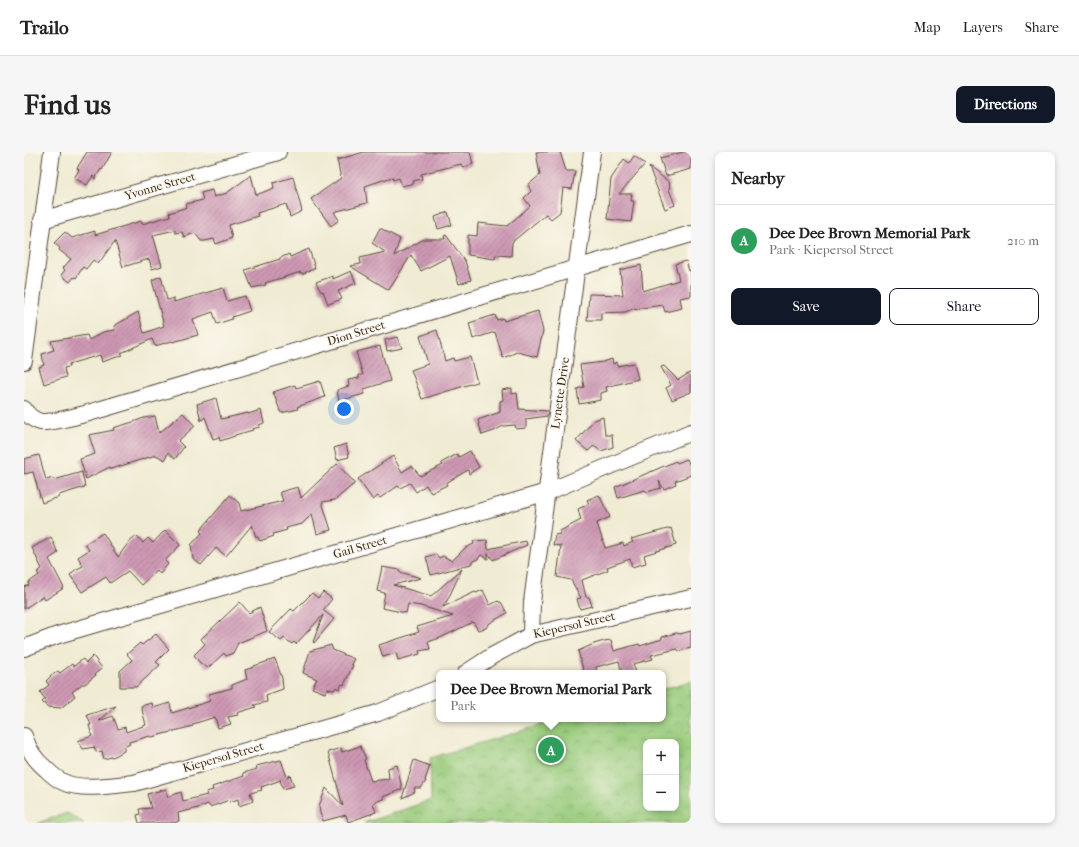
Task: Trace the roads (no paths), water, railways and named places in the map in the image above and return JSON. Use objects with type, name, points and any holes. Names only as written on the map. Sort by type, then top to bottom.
[{"type":"street","points":[[24,361],[52,152]]},
{"type":"street","name":"Yvonne Street","points":[[42,220],[278,152]]},
{"type":"street","name":"Lynette Drive","points":[[531,635],[532,602],[592,152]]},
{"type":"street","name":"Dion Street","points":[[24,409],[26,413],[40,422],[48,422],[85,414],[691,234]]},
{"type":"street","name":"Gail Street","points":[[24,648],[58,635],[547,492],[691,432]]},
{"type":"street","name":"Kiepersol Street","points":[[471,670],[492,656],[531,635],[691,598]]},
{"type":"street","name":"Kiepersol Street","points":[[24,736],[36,761],[56,778],[65,783],[77,785],[92,787],[112,786],[134,783],[378,713],[436,689]]},
{"type":"place","name":"Dee Dee Brown Memorial Park","points":[[551,750]]}]
